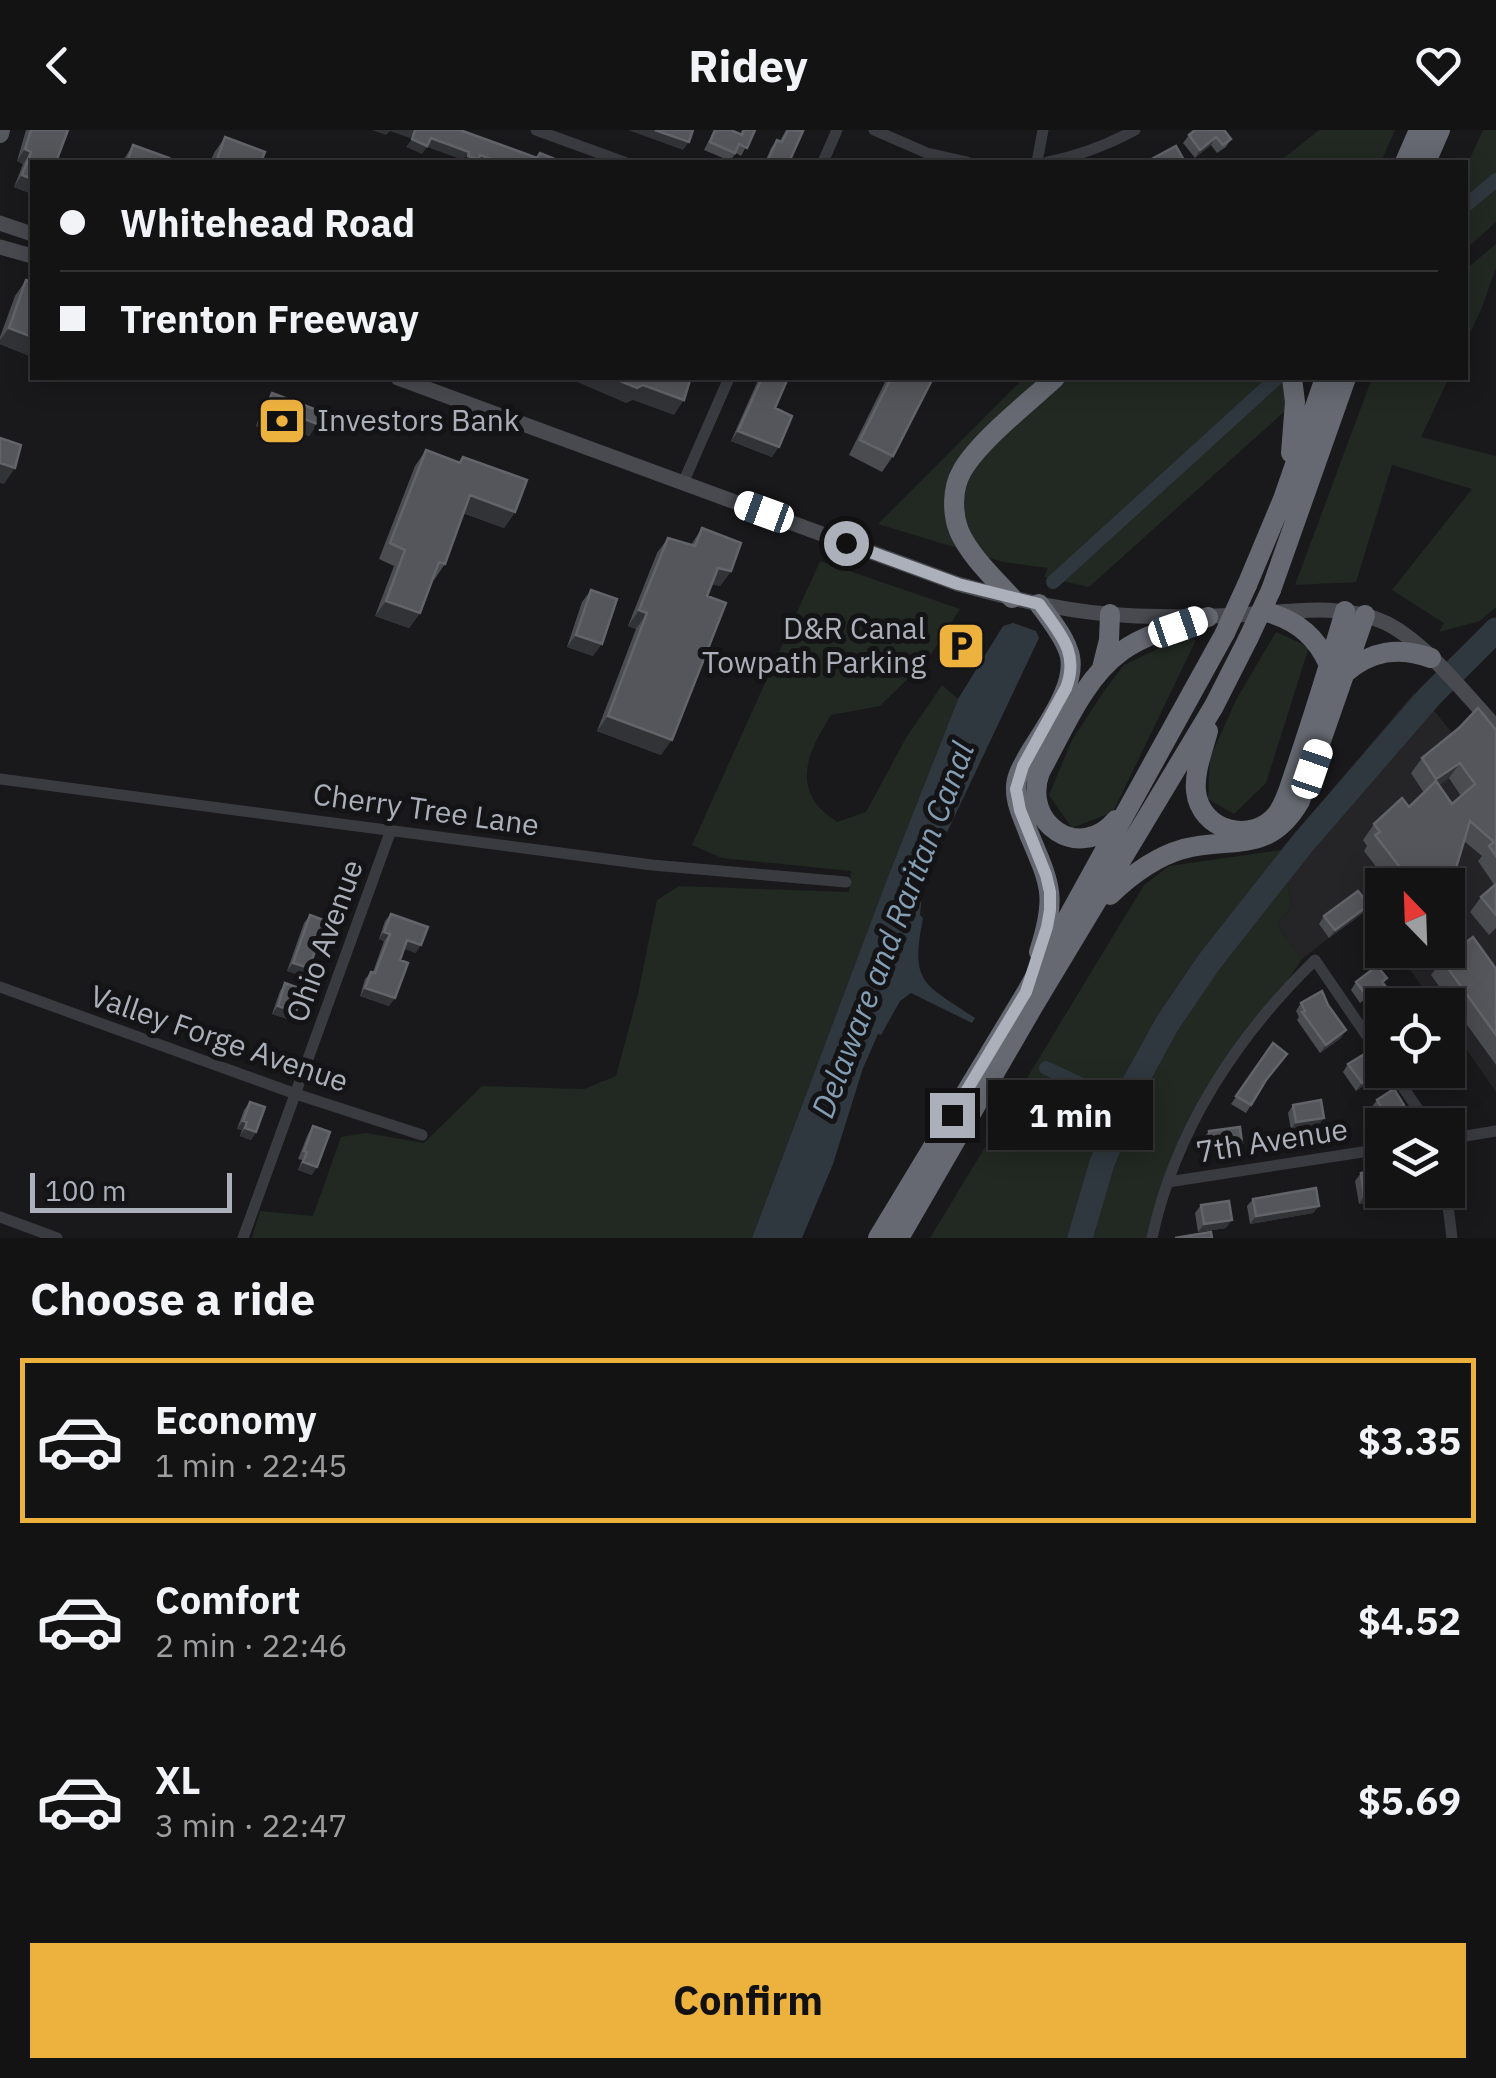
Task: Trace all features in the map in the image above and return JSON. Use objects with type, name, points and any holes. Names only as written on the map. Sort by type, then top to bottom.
[{"type":"highway","points":[[1413,160],[1419,130]]},
{"type":"highway","points":[[1414,160],[1440,130]]},
{"type":"highway","points":[[1026,992],[1047,927],[1050,892],[1016,789],[1023,766],[1071,677],[1070,652],[1037,607],[979,560],[959,530],[954,500],[962,470],[988,440],[1053,380]]},
{"type":"highway","points":[[1294,380],[1314,407]]},
{"type":"highway","points":[[878,1238],[1026,992],[1225,633],[1283,499],[1324,380]]},
{"type":"highway","points":[[899,1238],[1214,706],[1271,590],[1314,407],[1344,380]]},
{"type":"highway","points":[[1093,909],[1124,882],[1164,856],[1254,840],[1282,826],[1293,814],[1355,613]]},
{"type":"highway","points":[[1102,668],[1110,614]]},
{"type":"highway","points":[[1270,614],[1288,618],[1302,628],[1337,669]]},
{"type":"highway","points":[[1141,786],[1112,825],[1091,837],[1065,836],[1054,830],[1035,799],[1040,772],[1102,668],[1123,650],[1149,636],[1208,617]]},
{"type":"highway","points":[[1337,669],[1401,650],[1432,660]]},
{"type":"highway","points":[[1214,706],[1196,778],[1199,804],[1216,824],[1240,832],[1254,830],[1266,824],[1282,806],[1337,669]]},
{"type":"main road","points":[[0,223],[30,233]]},
{"type":"main road","points":[[0,247],[30,255]]},
{"type":"main road","points":[[403,380],[958,584],[1037,607],[1208,617],[1355,613],[1401,631],[1496,727]]},
{"type":"street","points":[[536,130],[618,160]]},
{"type":"street","points":[[824,160],[837,130]]},
{"type":"street","points":[[874,130],[927,153],[959,160]]},
{"type":"street","points":[[1036,160],[1043,130]]},
{"type":"street","points":[[1057,160],[1079,155],[1135,130]]},
{"type":"street","points":[[682,483],[728,380]]},
{"type":"street","name":"Cherry Tree Lane","points":[[0,779],[652,865],[846,882]]},
{"type":"street","name":"Ohio Avenue","points":[[244,1238],[391,830]]},
{"type":"street","points":[[1152,1238],[1168,1182],[1198,1112],[1238,1046],[1314,960],[1365,1034]]},
{"type":"street","name":"Valley Forge Avenue","points":[[0,987],[296,1094],[422,1135]]},
{"type":"street","points":[[1465,1137],[1496,1132]]},
{"type":"street","name":"7th Avenue","points":[[1168,1182],[1365,1152]]},
{"type":"street","points":[[1448,1208],[1452,1238]]},
{"type":"street","points":[[0,1217],[57,1238]]},
{"type":"shaded area","points":[[1319,130],[1395,130],[1382,160],[1282,160]]},
{"type":"shaded area","points":[[1483,130],[1496,130],[1496,222],[1468,247],[1468,162]]},
{"type":"shaded area","points":[[1496,244],[1496,268],[1468,337],[1468,267]]},
{"type":"shaded area","points":[[1022,380],[1297,380],[1285,411],[1089,587],[1044,577],[1048,568],[1003,562],[878,524]]},
{"type":"shaded area","points":[[1371,380],[1448,380],[1421,437],[1496,456],[1496,607],[1480,621],[1439,632],[1444,623],[1392,590],[1472,489],[1392,465],[1356,582],[1295,585]]},
{"type":"shaded area","points":[[820,561],[960,609],[928,659],[880,706],[831,715],[813,748],[807,771],[811,795],[820,808],[837,822],[866,812],[906,738],[942,685],[958,699],[752,1238],[252,1238],[260,1211],[313,1216],[341,1137],[366,1133],[424,1143],[482,1086],[584,1089],[616,1076],[657,900],[679,886],[849,892],[851,871],[722,858],[692,845]]},
{"type":"shaded area","points":[[1276,632],[1309,647],[1266,783],[1234,814],[1208,799],[1210,758],[1236,700]]},
{"type":"shaded area","points":[[1183,637],[1196,640],[1113,812],[1072,828],[1049,795],[1072,740],[1124,665]]},
{"type":"shaded area","points":[[1414,693],[1436,713],[1496,788],[1496,1092],[1465,1047],[1465,988],[1423,988],[1409,968],[1465,968],[1465,868],[1365,868],[1365,910],[1302,959],[1277,924],[1292,906],[1281,850]]},
{"type":"shaded area","points":[[1281,850],[1292,906],[1277,924],[1302,959],[1182,1135],[1155,1238],[930,1238],[1144,885],[1169,866]]},
{"type":"water","points":[[1013,623],[1036,631],[1039,638],[923,883],[920,969],[932,988],[975,1018],[972,1023],[911,993],[900,1001],[881,1035],[878,1034],[863,1068],[833,1164],[802,1238],[752,1238],[958,699],[1003,626]]},
{"type":"building","points":[[31,130],[68,130],[57,160],[30,160],[30,178],[22,175],[31,152],[25,149]]},
{"type":"building","points":[[415,130],[460,130],[537,158],[540,153],[557,160],[494,160],[480,155],[479,159],[431,138],[427,146],[412,139]]},
{"type":"building","points":[[655,130],[693,130],[689,142]]},
{"type":"building","points":[[715,130],[742,135],[744,130],[755,130],[747,148],[739,144],[735,153],[710,142]]},
{"type":"building","points":[[788,130],[803,131],[790,160],[768,160],[777,140],[782,142]]},
{"type":"building","points":[[1195,130],[1224,130],[1231,139],[1223,145],[1216,137],[1200,150],[1189,135]]},
{"type":"building","points":[[225,137],[265,152],[262,160],[217,160]]},
{"type":"building","points":[[133,145],[169,158],[168,160],[128,160]]},
{"type":"building","points":[[1176,146],[1184,160],[1150,160]]},
{"type":"building","points":[[26,280],[30,281],[30,336],[9,328]]},
{"type":"building","points":[[618,380],[690,380],[684,400],[643,385],[637,388]]},
{"type":"building","points":[[761,380],[787,380],[775,408],[792,416],[779,447],[738,431]]},
{"type":"building","points":[[890,380],[932,380],[893,456],[860,440]]},
{"type":"building","points":[[272,393],[322,412],[317,424],[297,416],[294,425],[264,414]]},
{"type":"building","points":[[0,438],[21,445],[15,468],[0,463]]},
{"type":"building","points":[[426,450],[460,463],[463,457],[527,480],[515,512],[470,495],[445,564],[439,562],[420,613],[386,601],[405,550],[390,543]]},
{"type":"building","points":[[702,528],[741,543],[731,571],[718,568],[707,596],[726,603],[672,740],[608,716],[647,613],[639,610],[668,538],[695,546]]},
{"type":"building","points":[[591,590],[617,599],[602,644],[576,635]]},
{"type":"building","points":[[1478,708],[1496,730],[1496,856],[1489,846],[1494,842],[1470,821],[1456,868],[1401,868],[1375,835],[1380,832],[1374,824],[1402,798],[1409,807],[1436,781],[1452,804],[1475,784],[1460,763],[1436,779],[1422,758]]},
{"type":"building","points":[[1496,884],[1496,915],[1481,897]]},
{"type":"building","points":[[1358,891],[1365,900],[1365,908],[1335,930],[1324,916]]},
{"type":"building","points":[[391,914],[428,927],[421,945],[407,940],[400,960],[408,963],[395,998],[365,988],[390,934],[384,932]]},
{"type":"building","points":[[310,915],[326,921],[309,968],[293,963]]},
{"type":"building","points":[[1473,937],[1496,969],[1496,1035],[1448,968],[1465,968],[1465,943]]},
{"type":"building","points":[[1379,968],[1387,978],[1382,982],[1387,988],[1365,988],[1365,994],[1356,982]]},
{"type":"building","points":[[285,983],[304,990],[296,1012],[278,1006]]},
{"type":"building","points":[[1322,991],[1346,1030],[1326,1045],[1302,1012],[1305,1011],[1301,1003]]},
{"type":"building","points":[[1273,1043],[1287,1054],[1251,1105],[1236,1096]]},
{"type":"building","points":[[1363,1055],[1365,1081],[1362,1083],[1348,1064]]},
{"type":"building","points":[[1394,1089],[1404,1105],[1382,1108],[1377,1100]]},
{"type":"building","points":[[1321,1100],[1324,1118],[1296,1122],[1293,1105]]},
{"type":"building","points":[[250,1102],[265,1107],[256,1132],[245,1128],[247,1122],[243,1121]]},
{"type":"building","points":[[313,1126],[330,1132],[317,1167],[303,1162]]},
{"type":"building","points":[[1240,1127],[1242,1143],[1211,1146],[1209,1131]]},
{"type":"building","points":[[1316,1188],[1319,1206],[1256,1216],[1253,1199]]},
{"type":"building","points":[[1229,1201],[1232,1220],[1204,1224],[1201,1205]]},
{"type":"building","points":[[1211,1232],[1212,1238],[1175,1238]]},
{"type":"waterway","name":"Delaware and Raritan Canal","points":[[1468,203],[1496,180]]},
{"type":"waterway","name":"Delaware and Raritan Canal","points":[[1053,582],[1275,380]]},
{"type":"waterway","points":[[1080,1238],[1102,1163],[1133,1086],[1167,1024],[1209,962],[1302,844],[1430,696],[1496,630]]},
{"type":"waterway","points":[[1046,1068],[1125,1105]]},
{"type":"place","name":"Investors Bank","points":[[282,421]]},
{"type":"place","name":"D&R Canal Towpath Parking","points":[[961,646]]},
{"type":"route","points":[[846,543],[958,584],[1039,604],[1065,642],[1072,662],[1066,688],[1016,781],[1020,810],[1050,892],[1047,927],[1026,992],[952,1115]]}]
